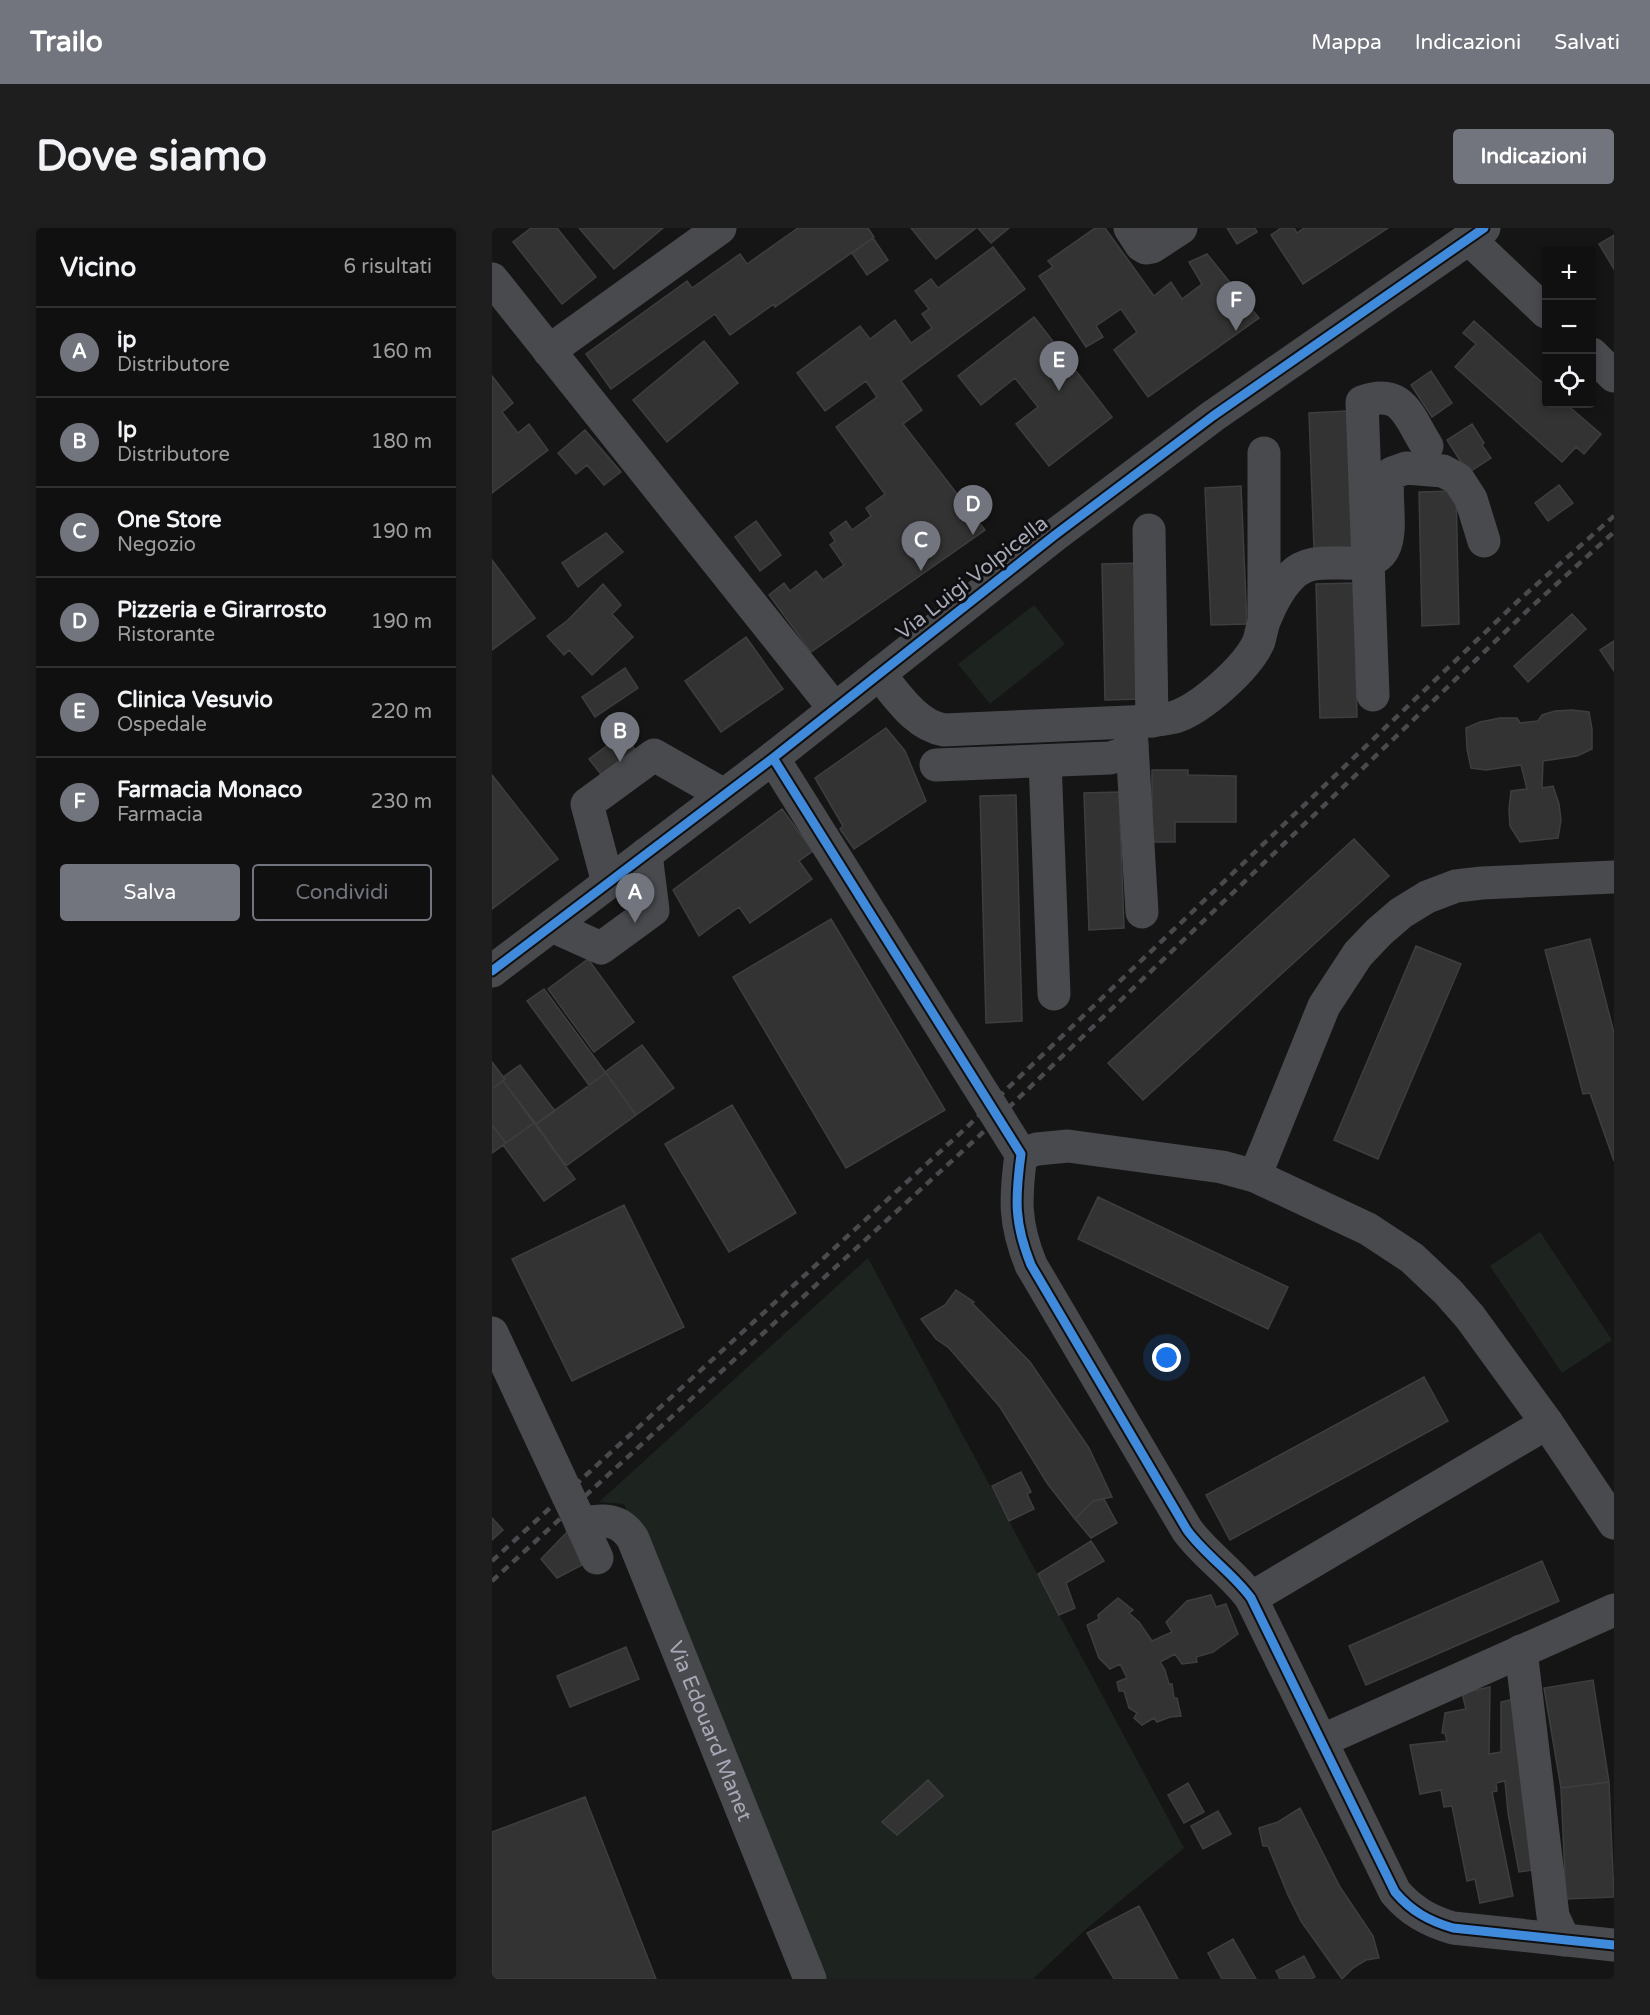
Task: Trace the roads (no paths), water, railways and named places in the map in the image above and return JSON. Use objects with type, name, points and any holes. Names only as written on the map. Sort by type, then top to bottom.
[{"type":"street","points":[[549,351],[720,228]]},
{"type":"street","points":[[1130,228],[1141,245],[1146,248],[1152,247],[1181,228]]},
{"type":"street","points":[[1476,233],[1542,307]]},
{"type":"street","name":"Via Luigi Volpicella","points":[[492,971],[773,758],[1055,535],[1214,416],[1476,233]]},
{"type":"street","points":[[492,279],[834,708]]},
{"type":"street","points":[[1596,358],[1614,376]]},
{"type":"street","points":[[1373,694],[1362,402],[1382,396],[1398,402],[1427,446]]},
{"type":"street","points":[[1264,453],[1264,620]]},
{"type":"street","points":[[879,674],[918,718],[935,729],[1138,729],[1176,716],[1220,689],[1241,668],[1258,642],[1264,620],[1283,584],[1294,573],[1309,564],[1367,562],[1380,553],[1386,538],[1389,520],[1389,476],[1396,470],[1406,468],[1443,471],[1458,479],[1471,499],[1484,541]]},
{"type":"street","points":[[1142,912],[1138,729],[1149,530]]},
{"type":"street","points":[[936,765],[1110,758],[1123,754],[1138,729]]},
{"type":"street","points":[[608,883],[587,804],[654,755],[724,795]]},
{"type":"street","points":[[773,758],[1021,1155],[1016,1195],[1017,1221],[1022,1244],[1031,1265],[1187,1530],[1203,1551],[1243,1586],[1251,1598],[1395,1892],[1419,1915],[1453,1928],[1614,1945]]},
{"type":"street","points":[[1045,761],[1054,994]]},
{"type":"street","points":[[552,926],[601,948],[653,910],[646,854]]},
{"type":"street","points":[[1254,1176],[1324,1006],[1358,954],[1401,913],[1427,897],[1456,886],[1614,877]]},
{"type":"street","points":[[1021,1155],[1036,1149],[1068,1146],[1222,1167],[1254,1176],[1368,1229],[1412,1258],[1449,1292],[1470,1317],[1547,1423],[1614,1523]]},
{"type":"street","points":[[492,1333],[597,1558]]},
{"type":"street","points":[[1251,1598],[1547,1423]]},
{"type":"street","name":"Via Edouard Manet","points":[[581,1524],[609,1520],[627,1529],[633,1539],[810,1979]]},
{"type":"street","points":[[1321,1741],[1614,1610]]},
{"type":"street","points":[[1521,1652],[1553,1916],[1564,1940]]},
{"type":"railway","points":[[492,1561],[967,1127],[1519,600],[1614,516]]},
{"type":"railway","points":[[492,1581],[978,1137],[1529,609],[1614,532]]},
{"type":"place","name":"Farmacia Monaco","points":[[1236,331]]},
{"type":"place","name":"Clinica Vesuvio","points":[[1059,391]]},
{"type":"place","name":"Pizzeria e Girarrosto","points":[[973,535]]},
{"type":"place","name":"One Store","points":[[921,571]]},
{"type":"place","name":"Ip","points":[[620,762]]},
{"type":"place","name":"ip","points":[[635,923]]}]
